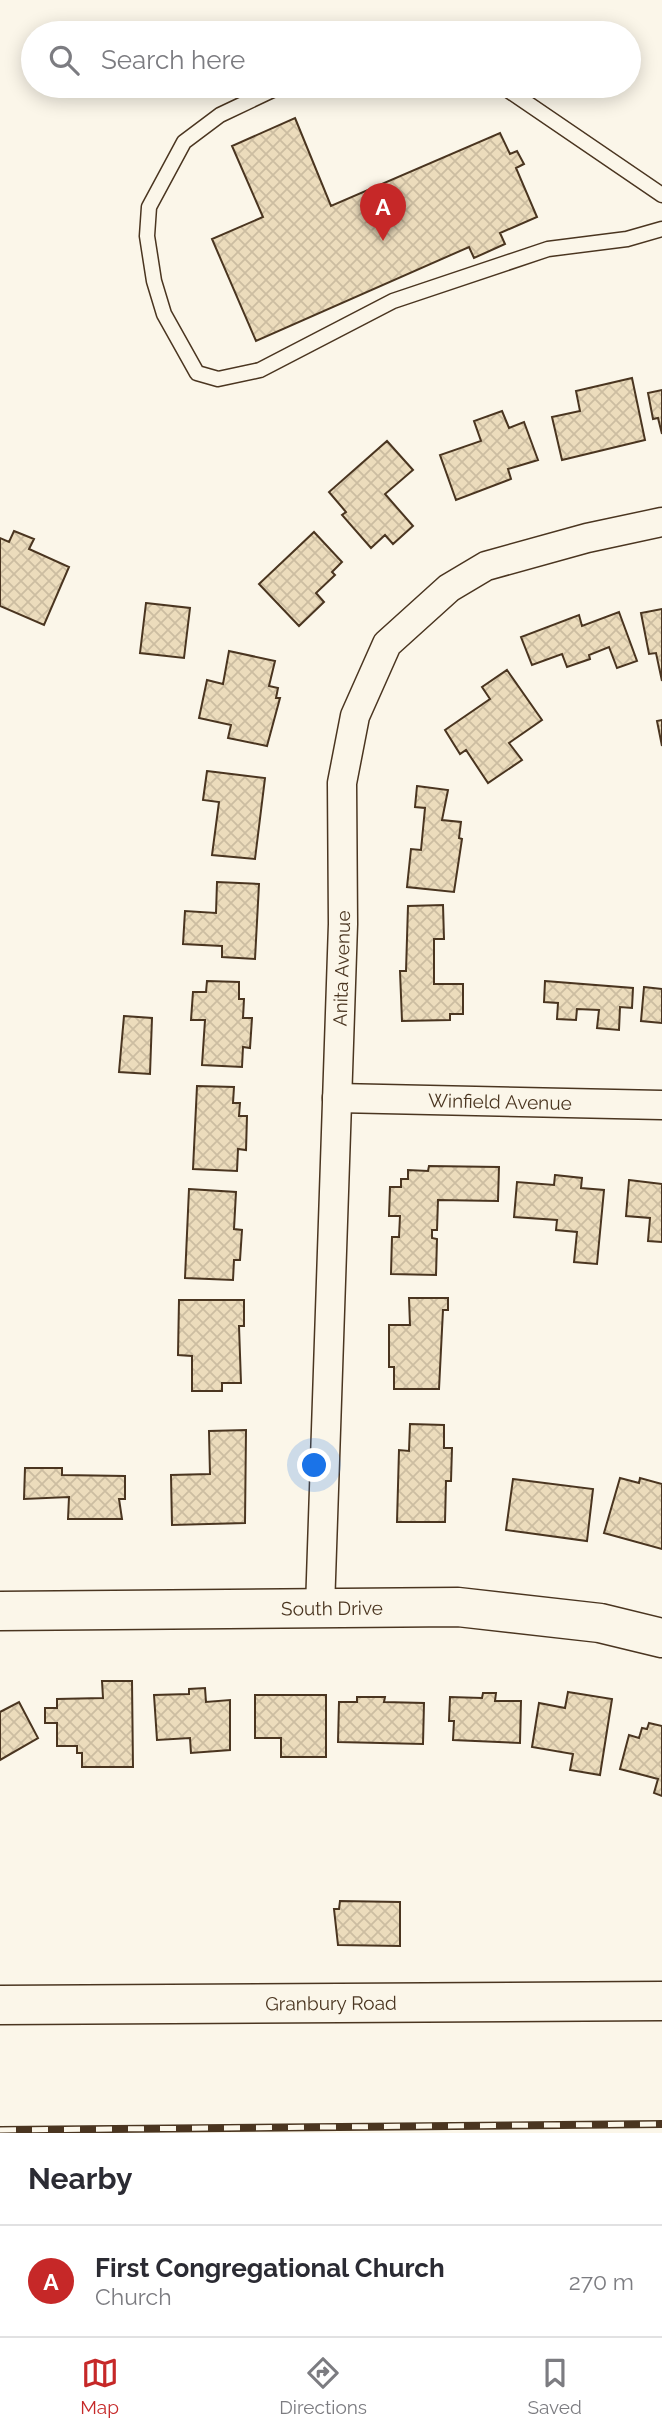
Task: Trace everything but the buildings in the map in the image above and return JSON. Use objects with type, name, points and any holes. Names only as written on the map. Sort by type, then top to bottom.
[{"type":"street","name":"Anita Avenue","points":[[320,1608],[343,924],[342,783],[355,716],[387,644],[449,588],[486,566],[587,538],[662,522]]},
{"type":"street","name":"Winfield Avenue","points":[[337,1098],[662,1105]]},
{"type":"street","name":"South Drive","points":[[0,1611],[458,1607],[600,1623],[662,1638]]},
{"type":"street","name":"Granbury Road","points":[[5,2006],[662,2001]]},
{"type":"lane","points":[[256,98],[220,115],[184,142],[149,207],[147,236],[154,281],[164,314],[197,373],[218,379],[260,370],[393,301],[548,249],[627,239],[662,229]]},
{"type":"lane","points":[[520,98],[662,195]]},
{"type":"railway","points":[[0,2130],[662,2124]]},
{"type":"place","name":"First Congregational Church","points":[[383,241]]}]
